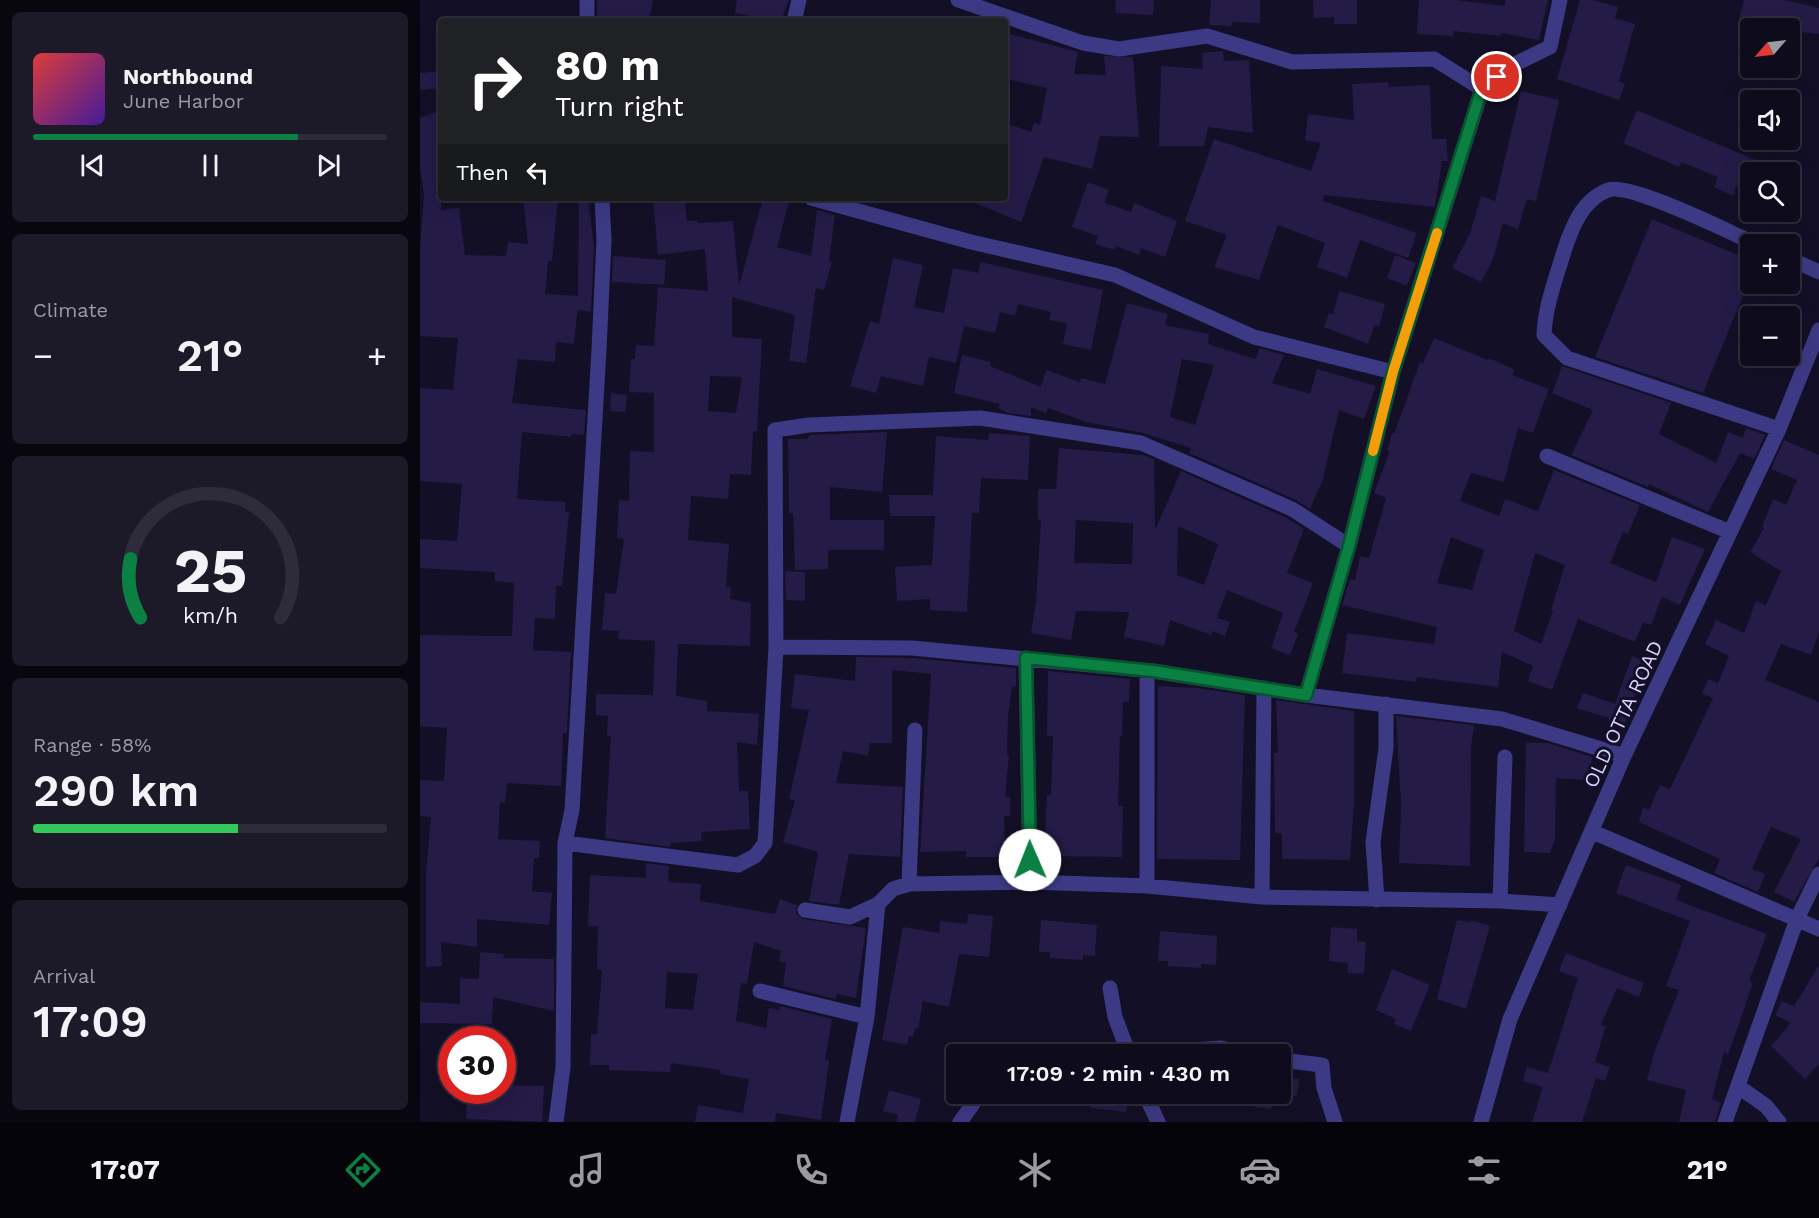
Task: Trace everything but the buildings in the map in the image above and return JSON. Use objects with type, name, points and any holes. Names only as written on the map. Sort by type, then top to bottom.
[{"type":"street","points":[[587,0],[587,18]]},
{"type":"street","points":[[795,18],[799,0]]},
{"type":"street","points":[[958,0],[1083,43],[1119,50],[1208,36],[1292,62],[1434,59],[1482,88]]},
{"type":"street","points":[[1306,695],[1349,546],[1393,372],[1482,88],[1513,65],[1550,47],[1560,0]]},
{"type":"street","points":[[1740,237],[1637,192],[1610,189],[1593,199],[1574,222],[1544,315],[1544,335],[1567,357],[1779,429]]},
{"type":"street","points":[[556,1122],[563,1067],[565,843],[572,810],[595,421],[604,240],[603,201]]},
{"type":"street","points":[[822,201],[971,242],[1115,275],[1254,337],[1393,372]]},
{"type":"street","points":[[1800,263],[1819,272]]},
{"type":"street","name":"OLD OTTA ROAD","points":[[1481,1122],[1510,1019],[1624,756],[1779,429],[1819,330]]},
{"type":"street","points":[[565,843],[738,865],[755,856],[765,843],[776,647],[775,430],[809,425],[980,418],[1141,443],[1292,509],[1349,546]]},
{"type":"street","points":[[1547,456],[1730,532]]},
{"type":"street","points":[[776,647],[912,648],[1147,670],[1306,695],[1502,719],[1624,756]]},
{"type":"street","points":[[1026,658],[1030,882]]},
{"type":"street","points":[[1147,670],[1147,886]]},
{"type":"street","points":[[1262,897],[1264,688]]},
{"type":"street","points":[[1377,900],[1372,842],[1386,747],[1386,704]]},
{"type":"street","points":[[909,884],[915,730]]},
{"type":"street","points":[[1500,901],[1505,757]]},
{"type":"street","points":[[1593,832],[1819,929]]},
{"type":"street","points":[[1725,1122],[1797,919],[1819,873]]},
{"type":"street","points":[[805,910],[850,917],[878,904],[893,889],[909,884],[1030,882],[1147,886],[1262,897],[1500,901],[1560,905]]},
{"type":"street","points":[[847,1122],[867,1017],[878,904]]},
{"type":"street","points":[[1110,988],[1115,1017],[1125,1044]]},
{"type":"street","points":[[760,991],[867,1017]]},
{"type":"street","points":[[1291,1061],[1322,1065],[1324,1088],[1335,1122]]},
{"type":"street","points":[[1739,1087],[1766,1106],[1779,1122]]},
{"type":"street","points":[[960,1122],[973,1104]]},
{"type":"street","points":[[1150,1104],[1158,1122]]},
{"type":"slow traffic","points":[[1373,451],[1393,372],[1437,233]]},
{"type":"route","points":[[1030,860],[1026,658],[1153,671],[1306,695],[1349,546],[1393,372],[1482,88],[1497,77]]}]
